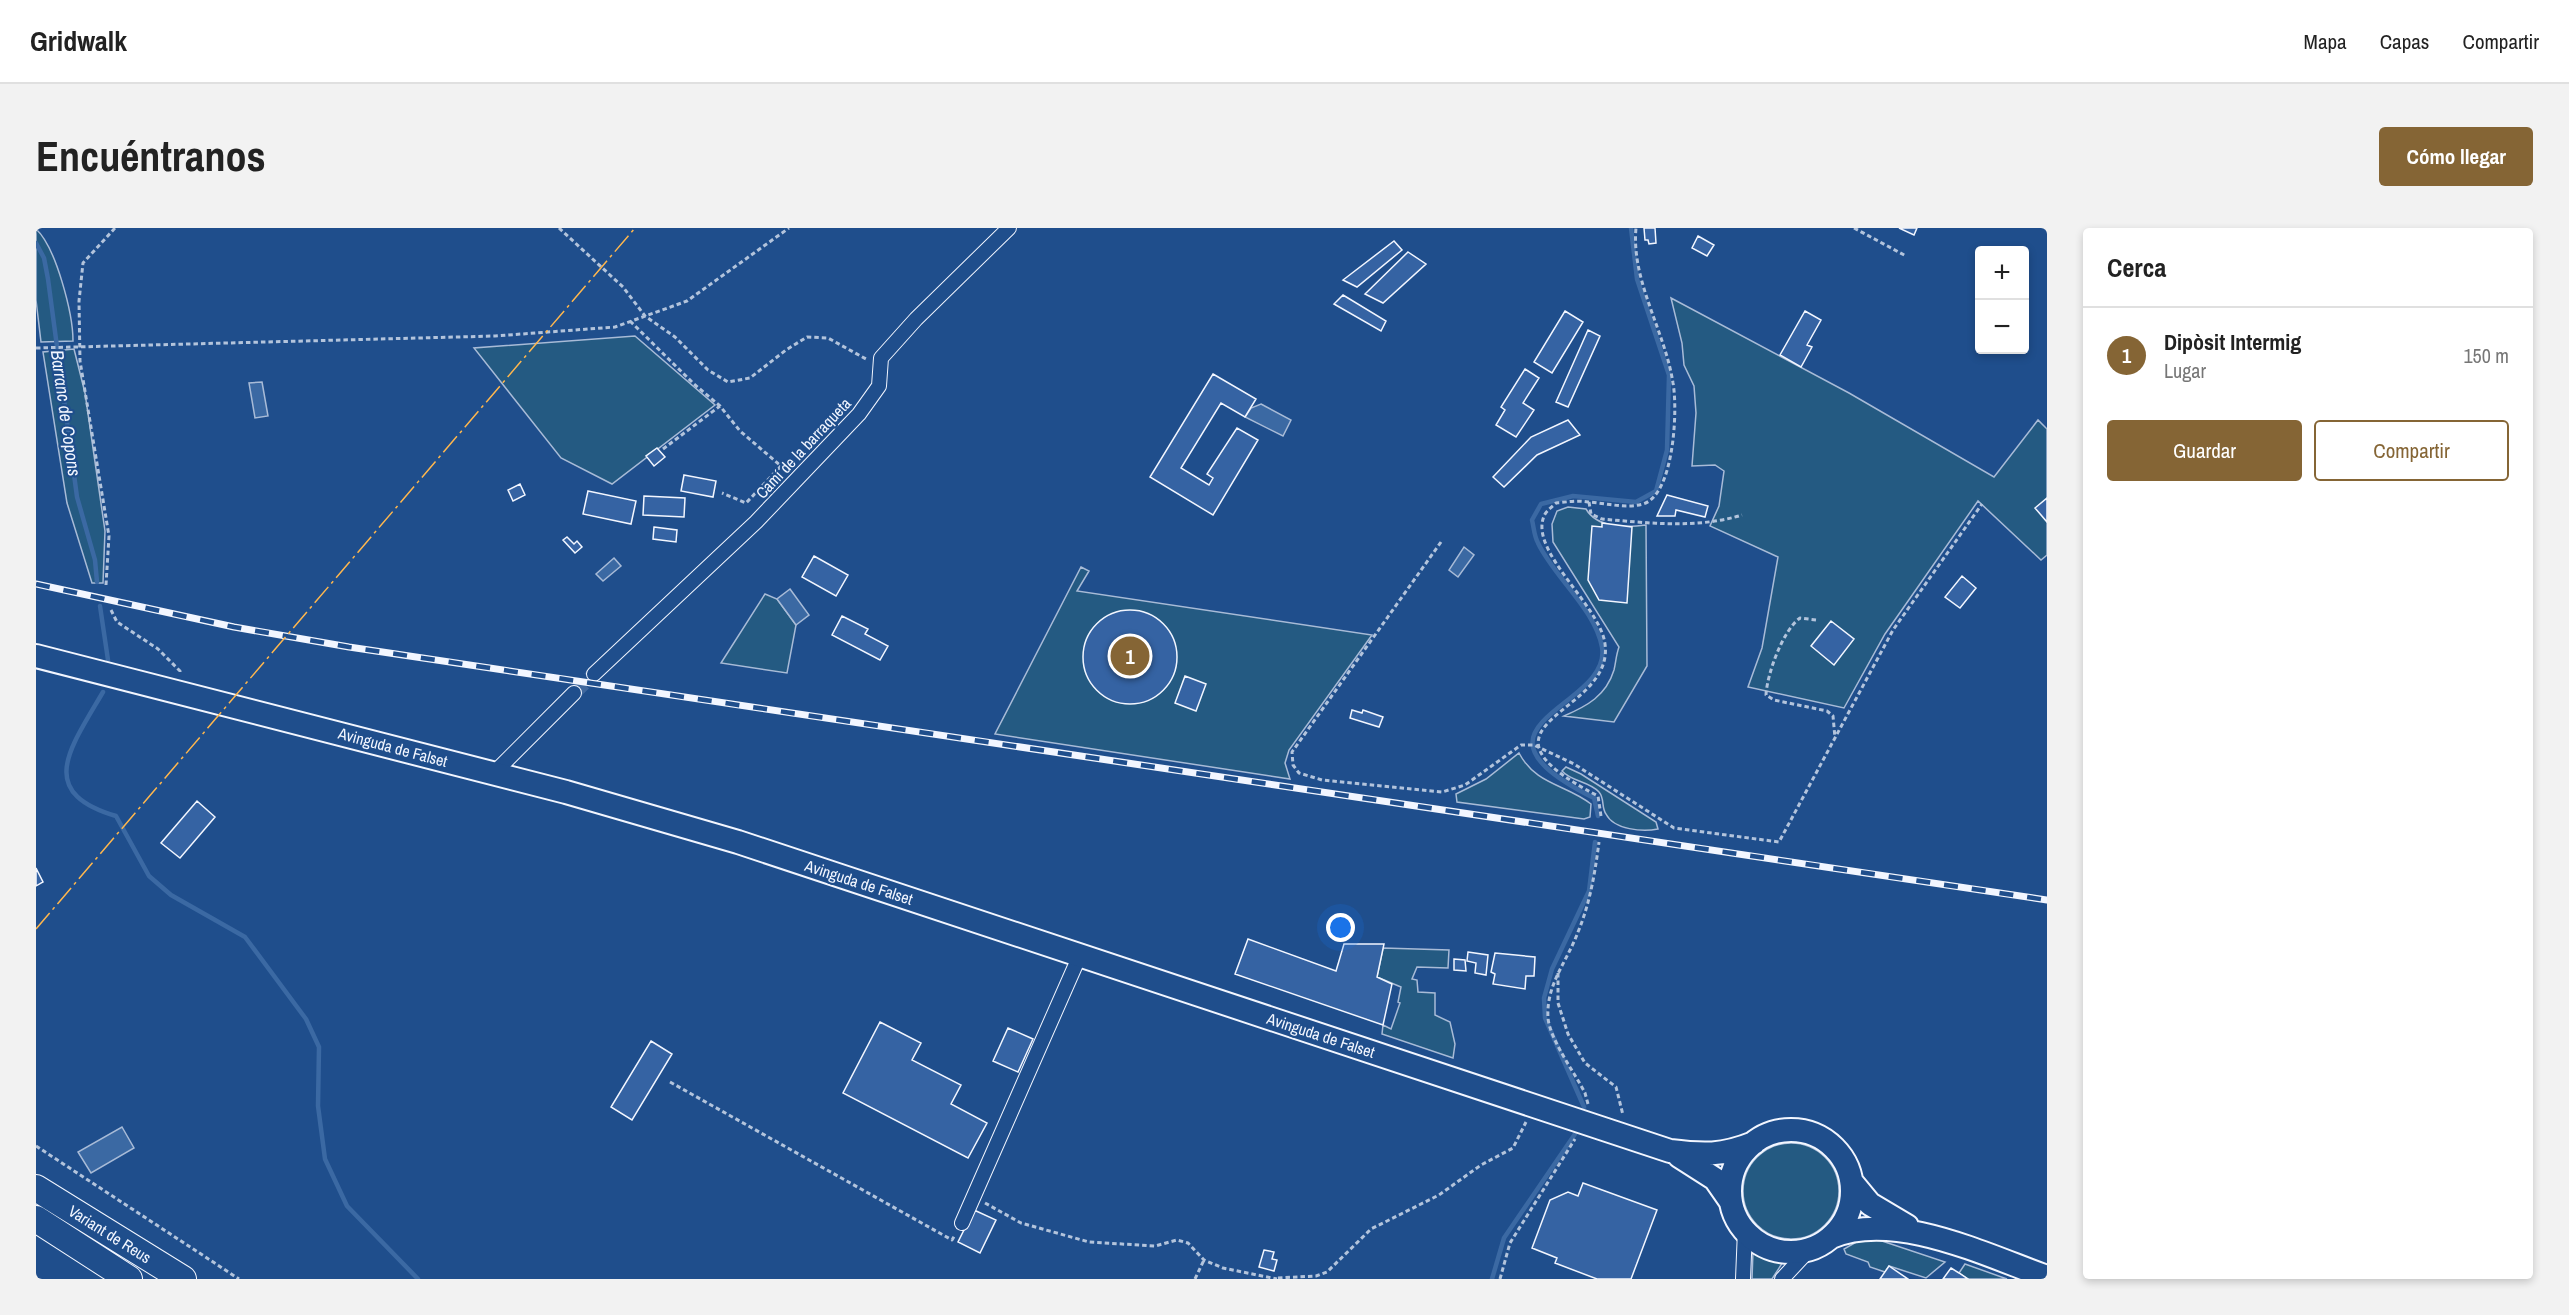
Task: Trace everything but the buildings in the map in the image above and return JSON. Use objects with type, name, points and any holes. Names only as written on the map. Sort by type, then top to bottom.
[{"type":"highway","name":"Variant de Reus","points":[[36,1188],[183,1279]]},
{"type":"highway","name":"Variant de Reus","points":[[36,1219],[128,1279]]},
{"type":"highway","points":[[36,1235],[128,1279]]},
{"type":"main road","name":"Avinguda de Falset","points":[[36,656],[494,773],[738,842],[1670,1151]]},
{"type":"main road","points":[[1731,1202],[1730,1192],[1734,1170],[1747,1148],[1773,1133],[1788,1130],[1820,1137],[1842,1157],[1851,1181],[1851,1206],[1846,1218],[1830,1238]]},
{"type":"main road","points":[[1670,1151],[1708,1155],[1725,1153],[1754,1143]]},
{"type":"main road","points":[[1670,1151],[1715,1179],[1731,1202],[1744,1230],[1768,1248],[1785,1251],[1809,1250],[1830,1238],[1865,1227],[1893,1229],[1926,1236],[2047,1276]]},
{"type":"main road","points":[[1851,1181],[1881,1212],[1926,1236]]},
{"type":"street","name":"Camí de la barraqueta","points":[[594,674],[756,522],[860,414],[879,386],[881,358],[916,319],[1009,228]]},
{"type":"street","points":[[494,773],[574,693]]},
{"type":"street","points":[[962,1223],[1080,956]]},
{"type":"street","points":[[1744,1230],[1744,1278]]},
{"type":"street","points":[[1782,1279],[1809,1250]]},
{"type":"path","points":[[106,585],[109,536],[79,346],[83,263],[115,228]]},
{"type":"path","points":[[559,228],[623,287],[645,316],[675,337],[708,370],[728,382],[750,378],[807,337],[828,338],[881,368]]},
{"type":"path","points":[[36,348],[495,336],[615,327],[687,301],[789,228]]},
{"type":"path","points":[[1601,816],[1598,796],[1550,767],[1540,748],[1543,726],[1559,710],[1582,696],[1598,678],[1605,664],[1605,641],[1601,632],[1588,607],[1553,558],[1541,535],[1544,516],[1556,503],[1589,502],[1631,506],[1654,499],[1666,480],[1671,451],[1674,386],[1642,279],[1636,228]]},
{"type":"path","points":[[1854,228],[1906,256]]},
{"type":"path","points":[[630,321],[694,384],[720,405],[740,431],[781,466],[746,503],[722,493]]},
{"type":"path","points":[[663,449],[720,405]]},
{"type":"path","points":[[1589,502],[1591,514],[1612,520],[1700,523],[1722,521],[1742,515]]},
{"type":"path","points":[[1441,542],[1292,752],[1293,765],[1299,773],[1322,780],[1442,792],[1465,785],[1521,745],[1534,745],[1574,764],[1674,828],[1779,842],[1893,630],[1982,504]]},
{"type":"path","points":[[111,610],[117,622],[158,649],[180,671],[176,691]]},
{"type":"path","points":[[1816,620],[1800,618],[1790,625],[1772,664],[1766,695],[1774,700],[1827,711],[1833,716],[1835,738]]},
{"type":"path","points":[[1587,1108],[1585,1093],[1548,1019],[1552,986],[1578,933],[1592,888],[1599,842]]},
{"type":"path","points":[[1558,971],[1558,1004],[1568,1034],[1585,1063],[1616,1087],[1628,1137]]},
{"type":"path","points":[[670,1083],[952,1240],[962,1223]]},
{"type":"path","points":[[973,1197],[1021,1223],[1089,1242],[1155,1246],[1177,1240],[1188,1243],[1204,1260],[1223,1268],[1278,1279],[1316,1276],[1327,1272],[1371,1229],[1439,1195],[1481,1165],[1513,1148],[1536,1106]]},
{"type":"path","points":[[1500,1279],[1510,1243],[1578,1134]]},
{"type":"path","points":[[36,1146],[239,1279]]},
{"type":"path","points":[[1195,1279],[1204,1260]]},
{"type":"shaded area","points":[[36,229],[50,250],[62,282],[67,298],[73,341],[41,342],[36,300]]},
{"type":"shaded area","points":[[1671,298],[1849,393],[1994,477],[2038,420],[2047,429],[2047,555],[2041,560],[1978,501],[1885,634],[1844,708],[1748,687],[1762,648],[1778,557],[1710,526],[1719,506],[1724,471],[1715,465],[1692,466],[1696,413],[1694,386],[1684,365],[1682,343]]},
{"type":"shaded area","points":[[635,336],[715,405],[612,484],[561,458],[474,348]]},
{"type":"shaded area","points":[[74,349],[85,393],[105,531],[103,583],[92,583],[67,503],[43,352]]},
{"type":"shaded area","points":[[262,382],[268,416],[255,418],[249,383]]},
{"type":"shaded area","points":[[1261,404],[1291,420],[1283,436],[1245,417],[1251,408]]},
{"type":"shaded area","points":[[1568,507],[1586,509],[1597,520],[1613,525],[1646,525],[1647,666],[1614,722],[1564,716],[1588,704],[1606,687],[1614,670],[1619,647],[1553,542],[1552,524],[1557,511]]},
{"type":"shaded area","points":[[1464,547],[1474,555],[1458,577],[1449,570]]},
{"type":"shaded area","points":[[614,558],[621,566],[603,581],[596,574]]},
{"type":"shaded area","points":[[1081,567],[1089,571],[1077,591],[1372,635],[1289,750],[1285,763],[1290,779],[995,734]]},
{"type":"shaded area","points":[[790,589],[809,615],[796,625],[777,599]]},
{"type":"shaded area","points":[[765,594],[777,599],[796,625],[787,673],[721,663]]},
{"type":"shaded area","points":[[1519,753],[1526,764],[1542,778],[1591,804],[1590,817],[1584,819],[1457,802],[1456,794],[1486,779]]},
{"type":"shaded area","points":[[1566,767],[1581,774],[1656,822],[1658,829],[1637,830],[1615,824],[1605,811],[1599,792],[1566,775],[1562,771]]},
{"type":"shaded area","points":[[1383,948],[1449,950],[1448,968],[1417,967],[1412,979],[1417,980],[1418,992],[1435,993],[1435,1015],[1450,1022],[1455,1044],[1453,1058],[1382,1034],[1383,1025],[1391,1029],[1400,1003],[1398,1002],[1401,987],[1377,977]]},
{"type":"shaded area","points":[[122,1127],[134,1148],[91,1173],[78,1152]]},
{"type":"shaded area","points":[[1791,1143],[1810,1146],[1825,1157],[1836,1172],[1839,1191],[1836,1210],[1825,1225],[1810,1236],[1791,1239],[1772,1236],[1757,1225],[1746,1210],[1743,1191],[1746,1172],[1757,1157],[1772,1146]]},
{"type":"shaded area","points":[[1879,1240],[1945,1262],[1926,1278],[1889,1266],[1885,1272],[1870,1267],[1868,1262],[1846,1254],[1844,1249],[1858,1241]]},
{"type":"shaded area","points":[[1753,1251],[1783,1262],[1772,1279],[1752,1279]]},
{"type":"shaded area","points":[[1965,1264],[2007,1279],[1968,1279],[1959,1273]]},
{"type":"waterway","points":[[1598,816],[1594,798],[1552,773],[1534,752],[1534,734],[1547,718],[1585,686],[1599,668],[1602,647],[1598,633],[1583,606],[1545,556],[1535,535],[1532,520],[1541,504],[1573,496],[1636,502],[1656,491],[1667,450],[1669,375],[1637,279],[1631,228]]},
{"type":"waterway","name":"Barranc de Copons","points":[[36,243],[44,258],[48,279],[77,497],[95,560],[97,582]]},
{"type":"waterway","name":"Barranc de Copons","points":[[100,606],[108,660]]},
{"type":"waterway","points":[[103,692],[71,750],[67,767],[68,782],[75,795],[91,806],[116,816],[149,876],[171,895],[245,937],[306,1019],[319,1047],[318,1106],[325,1159],[347,1206],[418,1279]]},
{"type":"waterway","points":[[1584,1107],[1545,1018],[1544,998],[1552,969],[1589,891],[1595,842]]},
{"type":"waterway","points":[[1492,1279],[1504,1238],[1575,1134]]},
{"type":"tunnel","points":[[574,693],[594,674]]},
{"type":"railway","points":[[36,584],[234,627],[349,647],[2047,900]]},
{"type":"power","points":[[36,929],[635,228]]},
{"type":"place","name":"Dipòsit Intermig","points":[[1130,656]]}]
